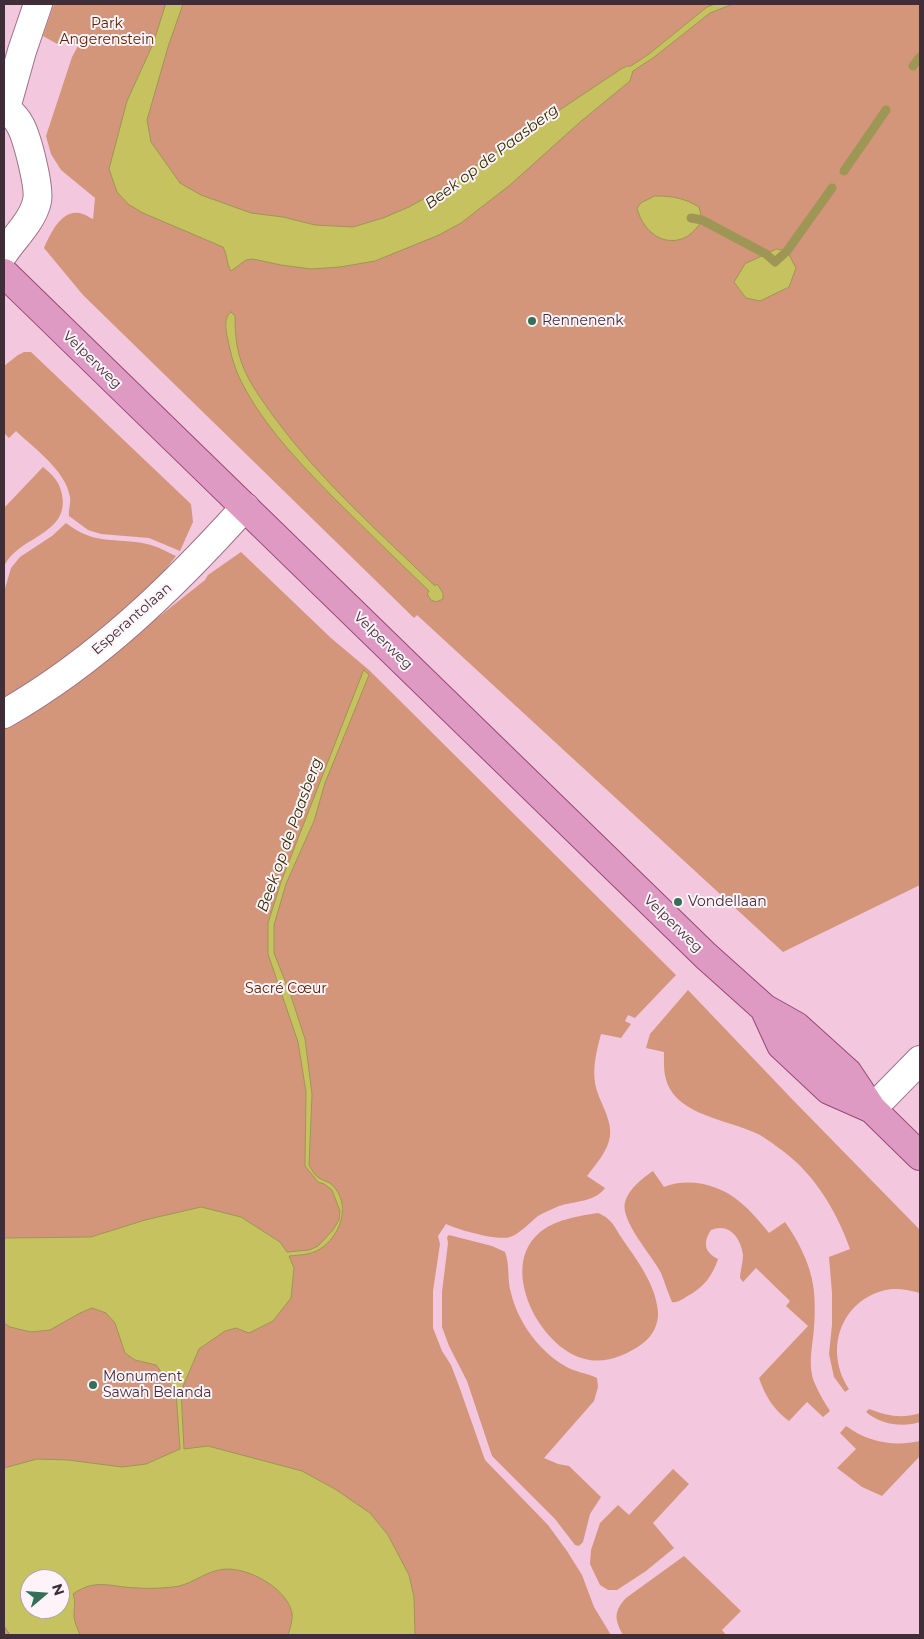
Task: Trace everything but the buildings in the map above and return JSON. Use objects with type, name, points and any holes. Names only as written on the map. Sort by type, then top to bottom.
[{"type":"main road","name":"Velperweg","points":[[4,273],[706,956],[764,1008],[796,1026],[848,1073],[872,1109],[920,1156]]},
{"type":"street","points":[[4,253],[30,218],[37,200],[27,140],[19,122],[5,107],[38,4]]},
{"type":"street","name":"Esperantolaan","points":[[4,714],[59,679],[100,649],[170,587],[245,507]]},
{"type":"street","points":[[872,1109],[920,1060]]},
{"type":"green space","name":"Park Angerenstein","points":[[54,4],[920,4],[920,885],[783,952],[417,615],[414,618],[83,295],[44,248],[58,223],[69,214],[83,214],[93,219],[95,198],[61,170],[51,154],[46,136],[72,57],[78,46],[63,38],[59,45],[43,36]]},
{"type":"green space","points":[[24,352],[31,352],[191,504],[193,522],[180,551],[149,538],[101,534],[88,530],[69,516],[70,497],[63,478],[56,469],[16,431],[9,438],[4,433],[4,366]]},
{"type":"green space","points":[[43,467],[60,486],[62,508],[58,519],[10,557],[4,567],[4,508]]},
{"type":"green space","points":[[66,523],[96,538],[147,544],[176,556],[161,575],[93,640],[4,701],[4,592],[11,568],[20,557],[52,536]]},
{"type":"green space","name":"Sacré Cœur","points":[[241,552],[331,638],[369,670],[676,975],[635,1018],[628,1015],[625,1021],[631,1024],[621,1038],[601,1034],[596,1055],[594,1077],[597,1091],[608,1119],[610,1136],[604,1152],[587,1176],[605,1188],[601,1193],[590,1199],[559,1206],[543,1213],[510,1237],[496,1238],[469,1232],[446,1224],[438,1236],[440,1244],[433,1291],[433,1328],[442,1351],[451,1365],[485,1460],[548,1525],[567,1551],[582,1575],[594,1607],[611,1635],[4,1635],[4,726],[107,658],[205,580],[208,575]]},
{"type":"green space","points":[[688,990],[920,1230],[920,1293],[897,1289],[882,1291],[867,1297],[846,1318],[840,1331],[837,1346],[842,1375],[849,1389],[845,1392],[834,1377],[829,1354],[832,1325],[832,1293],[829,1257],[850,1249],[830,1205],[801,1167],[760,1135],[698,1112],[677,1098],[666,1080],[664,1052],[646,1048],[650,1034]]},
{"type":"green space","points":[[653,1171],[664,1187],[674,1184],[694,1183],[704,1184],[723,1191],[744,1205],[769,1233],[785,1222],[804,1255],[813,1283],[815,1314],[811,1370],[815,1384],[830,1411],[823,1417],[807,1402],[789,1421],[774,1407],[764,1391],[759,1378],[808,1326],[786,1306],[790,1301],[756,1268],[743,1282],[740,1278],[743,1258],[742,1249],[733,1233],[723,1228],[711,1230],[706,1246],[710,1253],[718,1259],[713,1271],[706,1281],[692,1294],[679,1301],[672,1302],[661,1273],[632,1228],[625,1210],[625,1202],[630,1192]]},
{"type":"green space","points":[[598,1213],[612,1223],[639,1263],[653,1292],[658,1312],[656,1326],[646,1341],[622,1355],[607,1360],[585,1359],[568,1352],[553,1340],[540,1324],[530,1306],[524,1286],[523,1267],[527,1249],[538,1234],[551,1225],[566,1219]]},
{"type":"green space","points":[[449,1235],[492,1246],[505,1252],[514,1304],[531,1335],[538,1344],[565,1366],[597,1378],[598,1387],[594,1401],[544,1458],[569,1466],[601,1497],[590,1514],[583,1542],[579,1546],[575,1545],[555,1519],[492,1456],[467,1381],[449,1346],[442,1327],[442,1292],[448,1243],[447,1237]]},
{"type":"green space","points":[[869,1409],[894,1416],[920,1413],[920,1422],[899,1425],[884,1422],[866,1412]]},
{"type":"green space","points":[[846,1426],[863,1436],[881,1442],[910,1443],[920,1441],[920,1456],[882,1496],[862,1487],[837,1468],[856,1449],[840,1433]]},
{"type":"green space","points":[[673,1469],[689,1484],[653,1523],[674,1548],[646,1571],[617,1590],[608,1590],[600,1585],[590,1564],[591,1550],[600,1523],[618,1505],[629,1515]]},
{"type":"green space","points":[[684,1556],[741,1611],[722,1630],[726,1635],[623,1635],[617,1620],[617,1612],[622,1603],[626,1598]]},
{"type":"water","name":"Beek op de Paasberg","points":[[166,4],[183,4],[168,47],[147,120],[151,142],[180,183],[201,195],[251,213],[283,217],[315,225],[353,227],[383,218],[409,207],[440,190],[621,69],[631,66],[649,54],[707,7],[715,4],[733,4],[710,13],[653,58],[633,71],[630,81],[579,123],[510,185],[461,223],[439,235],[375,261],[340,267],[311,269],[253,259],[246,260],[231,271],[223,247],[143,213],[128,204],[117,192],[109,169],[127,101],[153,44]]},
{"type":"water","points":[[655,196],[678,198],[694,204],[699,207],[702,220],[694,231],[685,237],[666,240],[657,236],[648,229],[637,208],[641,203]]},
{"type":"water","points":[[777,249],[787,251],[796,268],[789,287],[760,301],[746,298],[734,282],[745,264]]},
{"type":"water","points":[[231,312],[235,316],[237,344],[244,369],[274,417],[330,484],[435,586],[437,584],[443,593],[443,599],[436,602],[431,600],[427,594],[429,591],[332,496],[271,429],[251,399],[235,368],[226,329],[227,317]]},
{"type":"water","points":[[364,670],[369,675],[325,783],[314,821],[286,884],[274,925],[274,953],[305,1039],[312,1094],[309,1165],[319,1178],[332,1184],[340,1196],[342,1204],[341,1222],[333,1237],[320,1249],[309,1254],[289,1256],[294,1268],[291,1298],[273,1321],[249,1333],[236,1328],[225,1331],[199,1349],[181,1391],[184,1449],[208,1446],[302,1471],[335,1489],[370,1513],[388,1535],[409,1575],[414,1597],[415,1635],[288,1635],[292,1613],[282,1594],[273,1586],[251,1574],[229,1569],[219,1570],[173,1587],[129,1588],[105,1585],[90,1586],[73,1594],[75,1602],[74,1618],[80,1635],[10,1635],[4,1626],[4,1468],[37,1459],[68,1460],[122,1467],[146,1464],[180,1449],[176,1391],[156,1365],[135,1360],[125,1353],[115,1323],[106,1313],[92,1308],[50,1330],[31,1332],[10,1327],[4,1323],[4,1238],[91,1237],[145,1220],[201,1207],[241,1217],[280,1242],[287,1252],[309,1250],[318,1246],[333,1230],[339,1220],[340,1211],[332,1190],[318,1182],[305,1166],[306,1092],[298,1042],[268,954],[268,923],[281,882]]},
{"type":"waterway","points":[[913,66],[920,57]]},
{"type":"waterway","points":[[844,171],[886,110]]},
{"type":"waterway","points":[[691,218],[702,220],[766,254],[775,262],[787,251],[832,188]]},
{"type":"place","name":"Rennenenk","points":[[532,321]]},
{"type":"place","name":"Vondellaan","points":[[678,902]]},
{"type":"place","name":"Monument Sawah Belanda","points":[[93,1385]]}]
